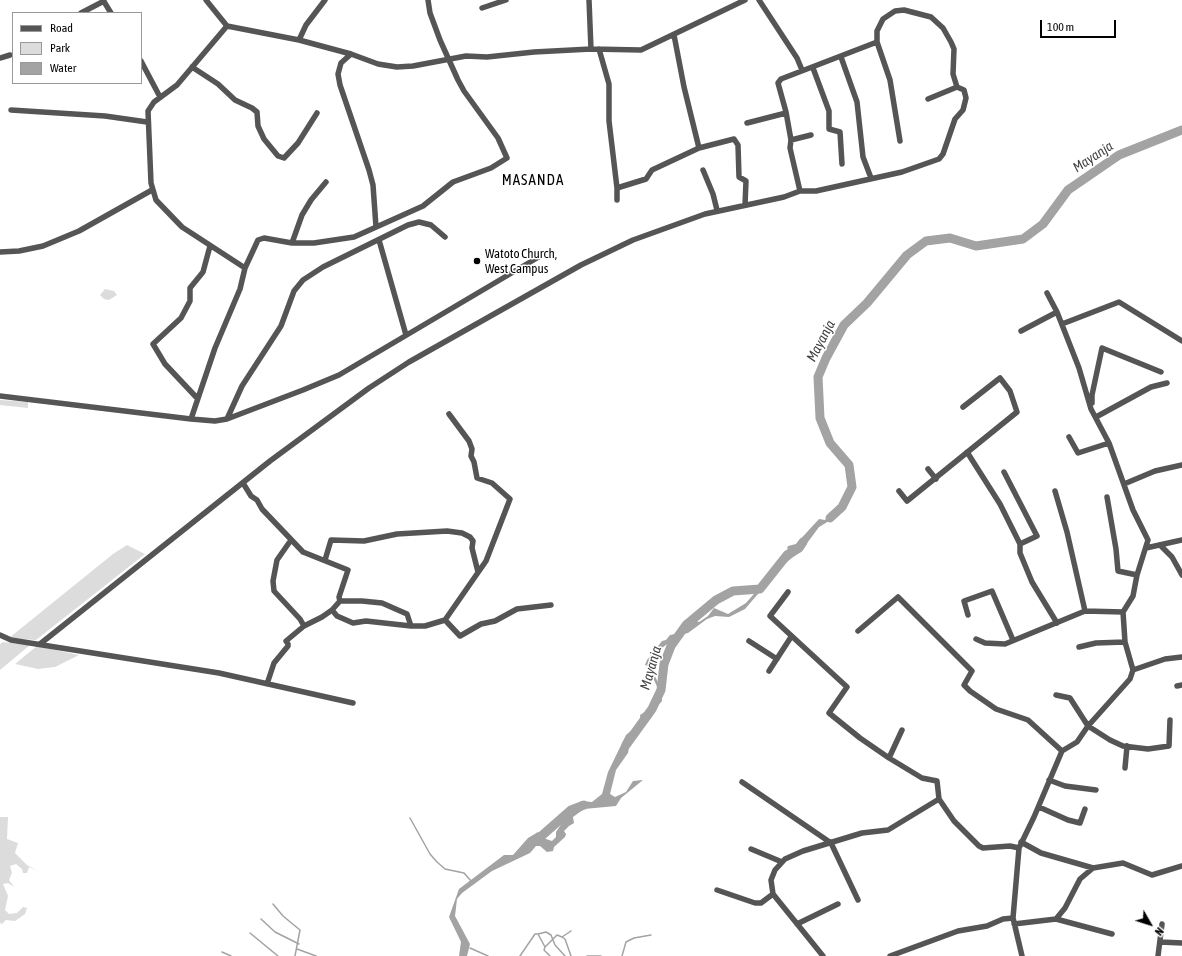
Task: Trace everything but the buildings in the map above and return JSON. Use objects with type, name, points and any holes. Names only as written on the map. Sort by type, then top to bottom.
[{"type":"street","points":[[207,0],[228,26],[299,40],[351,54],[378,64],[397,67],[413,66],[448,58],[591,49],[641,50],[674,35],[735,2],[745,0]]},
{"type":"street","points":[[299,40],[306,25],[325,0]]},
{"type":"street","points":[[191,419],[217,342],[240,289],[245,268],[258,240],[264,238],[292,243],[314,243],[354,237],[423,206],[453,182],[491,168],[507,158],[498,138],[464,91],[448,58],[430,13],[428,0]]},
{"type":"street","points":[[482,8],[506,0]]},
{"type":"street","points":[[589,0],[591,49]]},
{"type":"street","points":[[759,0],[802,70]]},
{"type":"street","points":[[82,12],[104,1],[110,12]]},
{"type":"street","points":[[40,644],[319,423],[409,362],[599,256],[661,229],[717,210],[784,197],[800,190],[816,191],[902,172],[941,157],[955,119],[963,110],[966,98],[965,91],[957,87],[953,74],[954,49],[943,28],[932,17],[904,10],[895,11],[888,15],[879,26],[877,42],[890,80],[900,141]]},
{"type":"street","points":[[228,26],[177,85],[150,106],[147,122],[152,190],[156,200],[174,221],[245,268]]},
{"type":"street","points":[[674,35],[684,87],[699,148]]},
{"type":"street","points":[[800,190],[790,148],[791,140],[786,113],[778,83],[781,79],[802,70],[813,68],[877,42]]},
{"type":"street","points":[[599,49],[609,84],[609,121],[617,188],[617,200]]},
{"type":"street","points":[[0,58],[10,54]]},
{"type":"street","points":[[351,54],[341,63],[338,74],[340,86],[373,185],[376,227]]},
{"type":"street","points":[[841,57],[857,102],[863,157],[870,178]]},
{"type":"street","points":[[142,63],[160,97]]},
{"type":"street","points":[[192,67],[218,84],[235,100],[257,112],[258,126],[264,139],[278,156],[284,158],[298,143],[317,113]]},
{"type":"street","points":[[813,68],[829,111],[829,129],[840,132],[842,164]]},
{"type":"street","points":[[928,99],[957,87]]},
{"type":"street","points":[[11,110],[105,116],[147,122]]},
{"type":"street","points":[[747,123],[786,113]]},
{"type":"street","points":[[791,140],[811,134]]},
{"type":"street","points":[[617,188],[646,179],[652,170],[699,148],[734,139],[737,141],[738,174],[739,177],[746,180],[745,204]]},
{"type":"street","points":[[703,170],[713,194],[717,210]]},
{"type":"street","points":[[292,243],[302,215],[311,200],[326,182]]},
{"type":"street","points":[[0,252],[18,251],[43,246],[79,231],[152,190]]},
{"type":"street","points":[[227,419],[242,386],[281,326],[297,285],[323,267],[408,225],[419,222],[430,225],[445,237]]},
{"type":"street","points":[[379,240],[406,335]]},
{"type":"street","points":[[198,398],[165,364],[153,344],[182,318],[190,301],[190,288],[203,272],[210,246]]},
{"type":"street","points":[[0,396],[191,419],[215,421],[227,419],[304,390],[339,374],[542,255]]},
{"type":"street","points":[[1022,956],[1014,921],[1020,845],[1039,807],[1048,780],[1062,751],[1077,742],[1088,726],[1130,679],[1133,670],[1125,642],[1123,612],[1132,596],[1148,540],[1134,510],[1108,442],[1091,409],[1079,368],[1057,312],[1047,293]]},
{"type":"street","points":[[1062,324],[1112,303],[1119,302],[1182,341]]},
{"type":"street","points":[[1021,331],[1057,312]]},
{"type":"street","points":[[1091,409],[1092,395],[1102,348],[1160,372]]},
{"type":"street","points":[[899,491],[907,501],[1017,412],[1010,391],[1000,378],[963,407]]},
{"type":"street","points":[[1096,417],[1151,387],[1167,383]]},
{"type":"street","points":[[332,610],[338,616],[353,623],[366,621],[425,626],[445,620],[486,561],[510,499],[492,483],[477,478],[474,462],[470,456],[472,449],[469,441],[449,414]]},
{"type":"street","points":[[1069,437],[1078,453],[1108,442]]},
{"type":"street","points":[[967,452],[1000,504],[1020,544],[1020,553],[1026,569],[1057,623]]},
{"type":"street","points":[[1124,484],[1155,471],[1182,465]]},
{"type":"street","points":[[928,469],[936,479]]},
{"type":"street","points":[[1004,472],[1037,536],[1020,544]]},
{"type":"street","points":[[243,483],[251,496],[257,500],[262,509],[303,552],[348,570],[339,597],[340,601],[332,610],[304,626],[286,641],[288,646],[274,663],[267,684]]},
{"type":"street","points":[[1054,491],[1067,532],[1085,611]]},
{"type":"street","points":[[1107,497],[1116,549],[1118,571],[1137,575]]},
{"type":"street","points":[[325,560],[331,540],[364,541],[409,533],[448,531],[462,533],[470,537],[473,541],[472,548],[478,572]]},
{"type":"street","points":[[291,540],[277,560],[273,581],[274,591],[300,619],[304,626]]},
{"type":"street","points":[[1146,548],[1182,540]]},
{"type":"street","points":[[1160,545],[1172,558],[1182,575]]},
{"type":"street","points":[[968,615],[964,601],[992,591],[1013,640]]},
{"type":"street","points":[[788,592],[770,616],[791,637],[847,687],[829,713],[860,738],[889,758],[922,778],[937,782],[939,799],[954,821],[979,846],[983,848],[1020,845],[1041,853],[1093,868],[1123,863],[1152,875],[1182,866]]},
{"type":"street","points":[[858,631],[898,597],[972,671],[964,685],[970,691],[996,709],[1028,720],[1062,751]]},
{"type":"street","points":[[340,601],[382,603],[407,614],[411,626]]},
{"type":"street","points":[[445,620],[460,636],[482,624],[495,620],[517,609],[551,605]]},
{"type":"street","points":[[976,639],[985,643],[1005,644],[1085,611],[1123,612]]},
{"type":"street","points":[[0,635],[11,640],[219,673],[353,703]]},
{"type":"street","points":[[769,671],[791,637]]},
{"type":"street","points":[[749,641],[777,659]]},
{"type":"street","points":[[1080,647],[1096,643],[1125,642]]},
{"type":"street","points":[[1133,670],[1165,659],[1182,657]]},
{"type":"street","points":[[1056,695],[1070,698],[1088,726],[1110,740],[1128,746],[1148,749],[1169,746],[1170,720]]},
{"type":"street","points":[[889,758],[902,730]]},
{"type":"street","points":[[1125,768],[1128,746]]},
{"type":"street","points":[[1048,780],[1065,786],[1096,790]]},
{"type":"street","points":[[742,782],[831,843],[858,900]]},
{"type":"street","points":[[823,956],[773,894],[772,876],[782,862],[790,856],[862,833],[888,830],[939,799]]},
{"type":"street","points":[[1039,807],[1062,818],[1080,823],[1085,809]]},
{"type":"street","points":[[751,849],[782,862]]},
{"type":"street","points":[[1056,919],[1065,908],[1080,879],[1093,868]]},
{"type":"street","points":[[717,890],[755,903],[761,903],[773,894]]},
{"type":"street","points":[[797,924],[838,904]]},
{"type":"street","points":[[890,956],[908,951],[930,940],[958,931],[987,926],[1003,919],[1014,921],[1056,919],[1112,934]]},
{"type":"street","points":[[1158,956],[1162,924]]},
{"type":"street","points":[[1160,942],[1182,943]]},
{"type":"green space","points":[[105,289],[114,291],[117,295],[109,300],[104,299],[100,295]]},
{"type":"green space","points":[[0,400],[28,402],[28,408],[0,405]]},
{"type":"green space","points":[[127,545],[145,554],[36,640],[9,638],[113,554]]},
{"type":"green space","points":[[3,642],[30,645],[0,670],[0,644]]},
{"type":"green space","points":[[37,646],[79,655],[55,667],[38,669],[15,664]]},
{"type":"green space","points":[[0,817],[8,817],[7,839],[18,843],[15,853],[27,865],[38,871],[29,867],[27,873],[23,873],[22,869],[16,864],[10,866],[12,873],[9,880],[14,887],[8,883],[3,884],[8,896],[5,910],[9,914],[17,913],[23,907],[27,908],[25,914],[15,921],[6,920],[2,924],[0,923]]},
{"type":"water","points":[[838,511],[829,521],[819,527],[802,550],[783,565],[745,609],[729,617],[715,616],[707,619],[688,633],[679,635],[658,651],[653,672],[662,691],[662,701],[653,711],[651,718],[647,723],[636,728],[632,732],[628,753],[616,770],[610,794],[615,797],[626,792],[633,781],[643,780],[621,798],[616,806],[584,809],[573,817],[574,823],[564,831],[566,834],[565,837],[554,847],[553,851],[547,852],[540,846],[536,846],[530,853],[492,871],[462,893],[457,899],[455,916],[470,944],[467,956],[459,956],[461,942],[449,917],[459,889],[504,855],[513,855],[528,838],[538,832],[546,839],[552,841],[556,837],[556,832],[564,820],[581,801],[592,802],[602,794],[608,772],[626,735],[641,722],[640,715],[648,710],[658,699],[658,689],[648,666],[645,665],[647,660],[662,641],[666,640],[670,635],[675,634],[694,620],[699,622],[708,616],[714,608],[728,614],[746,603],[786,557],[796,550],[795,548],[787,549],[788,546],[796,544],[819,519],[825,520],[831,513]]},
{"type":"waterway","name":"Mayanja","points":[[830,518],[842,507],[852,487],[849,465],[830,443],[820,418],[818,377],[826,358],[844,325],[867,303],[907,255],[926,241],[950,238],[976,246],[1023,239],[1043,224],[1068,190],[1119,155],[1182,130]]},
{"type":"waterway","name":"Mayanja","points":[[626,745],[652,709],[661,690],[664,664],[671,646],[686,625],[716,600],[733,591],[760,589],[787,555],[799,548],[803,542]]},
{"type":"waterway","name":"Mayanja","points":[[532,842],[538,839],[571,810],[584,805]]},
{"type":"waterway","points":[[410,818],[430,854],[437,862],[445,869],[464,873],[471,881]]},
{"type":"waterway","points":[[273,904],[283,916],[300,930],[295,956]]},
{"type":"waterway","points":[[261,919],[275,932],[299,944]]},
{"type":"waterway","points":[[545,947],[557,935],[562,937],[571,931]]},
{"type":"waterway","points":[[538,934],[546,932],[551,935],[555,945],[565,956]]},
{"type":"waterway","points":[[250,933],[278,956]]},
{"type":"waterway","points":[[520,956],[535,934],[538,934],[545,947],[544,950],[550,956]]},
{"type":"waterway","points":[[622,956],[626,942],[634,938],[651,935]]},
{"type":"waterway","points":[[562,937],[565,939],[571,956]]},
{"type":"waterway","points":[[470,948],[488,956]]},
{"type":"waterway","points":[[297,949],[316,956]]},
{"type":"waterway","points":[[222,952],[231,956]]},
{"type":"waterway","points":[[587,956],[601,956]]},
{"type":"place","name":"Watoto Church, West Campus","points":[[477,261]]},
{"type":"district","name":"MASANDA","points":[[533,180]]}]
